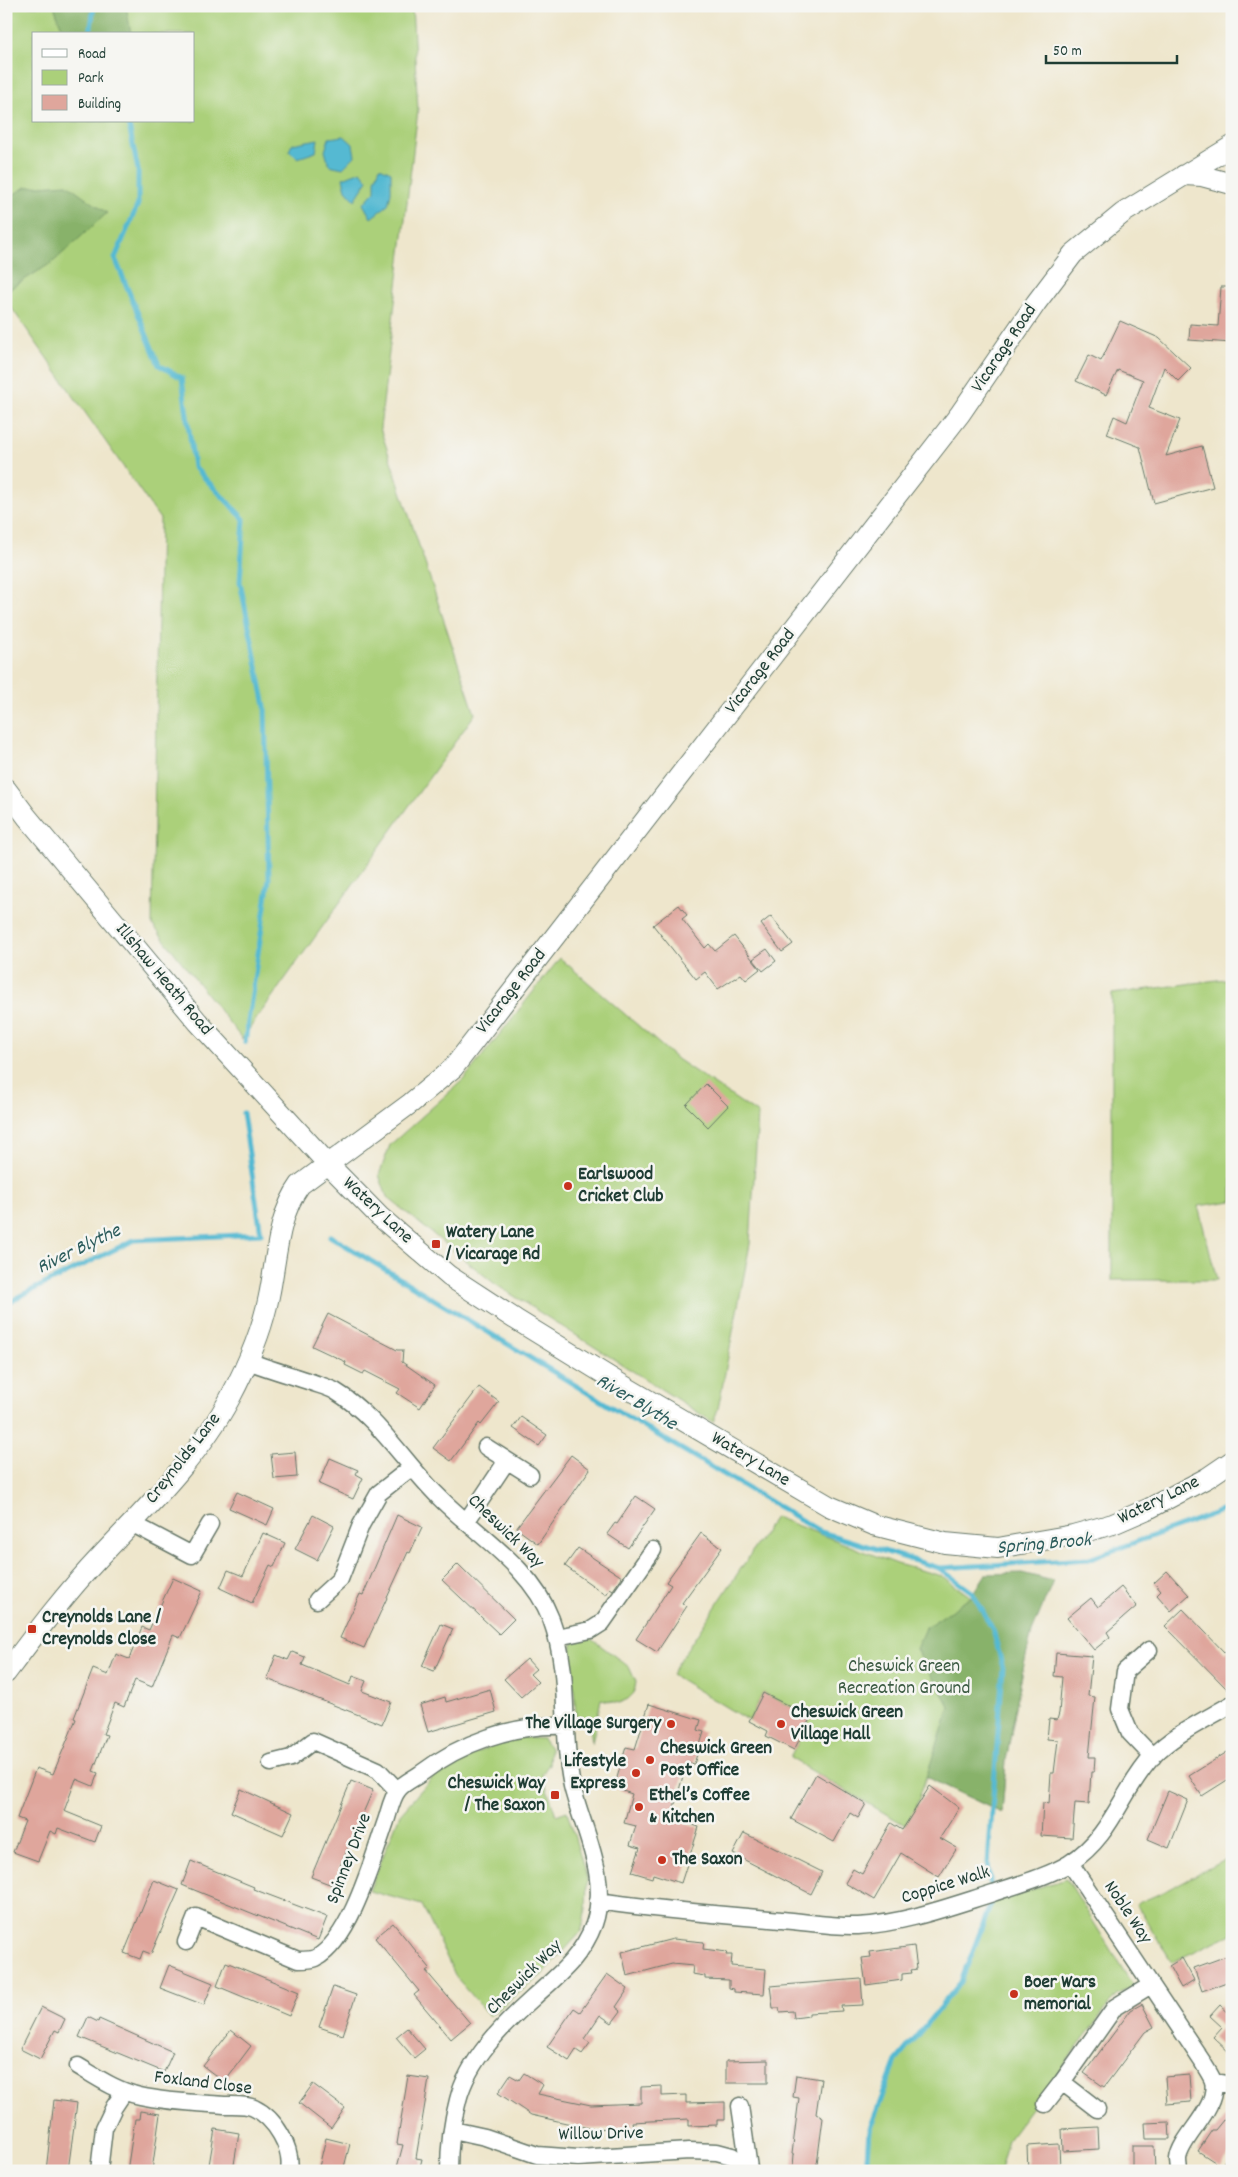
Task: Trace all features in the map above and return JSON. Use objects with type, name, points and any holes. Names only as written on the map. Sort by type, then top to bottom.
[{"type":"street","name":"Vicarage Road","points":[[328,1164],[411,1103],[453,1068],[960,414],[1036,303],[1073,254],[1123,213],[1232,146]]},
{"type":"street","points":[[1184,175],[1202,176],[1232,184]]},
{"type":"street","name":"Illshaw Heath Road","points":[[6,789],[27,817],[198,1022],[328,1164]]},
{"type":"street","name":"Creynolds Lane","points":[[6,1673],[59,1604],[133,1524],[206,1438],[229,1399],[248,1361],[259,1333],[269,1297],[278,1241],[291,1198],[300,1185],[328,1164]]},
{"type":"street","name":"Watery Lane","points":[[328,1164],[379,1216],[449,1276],[611,1378],[792,1485],[829,1506],[874,1525],[945,1543],[998,1548],[1034,1543],[1113,1524],[1150,1508],[1207,1478],[1232,1461]]},
{"type":"street","name":"Cheswick Way","points":[[248,1361],[332,1390],[368,1416],[438,1496],[520,1571],[534,1588],[550,1616],[557,1637],[564,1670],[565,1726],[573,1787],[596,1864],[598,1902],[595,1921],[580,1952],[564,1970],[507,2023],[469,2073],[458,2099],[449,2171]]},
{"type":"street","points":[[486,1448],[530,1475]]},
{"type":"street","points":[[466,1522],[506,1462]]},
{"type":"street","points":[[317,1600],[340,1579],[361,1525],[379,1493],[412,1467]]},
{"type":"street","points":[[133,1524],[192,1555],[210,1524]]},
{"type":"street","points":[[557,1637],[591,1630],[602,1623],[654,1550]]},
{"type":"street","points":[[1149,1650],[1125,1671],[1120,1710],[1130,1733],[1153,1756]]},
{"type":"street","name":"Coppice Walk","points":[[598,1902],[856,1926],[912,1918],[938,1911],[1027,1881],[1070,1863],[1098,1838],[1115,1817],[1130,1788],[1153,1756],[1174,1740],[1232,1704]]},
{"type":"street","points":[[271,1763],[291,1758],[313,1741],[378,1770],[397,1790],[452,1752],[474,1743],[520,1729],[565,1726]]},
{"type":"street","name":"Spinney Drive","points":[[186,1942],[196,1917],[298,1960],[315,1959],[332,1944],[344,1929],[368,1873],[397,1790]]},
{"type":"street","name":"Noble Way","points":[[1070,1863],[1202,2060],[1213,2082]]},
{"type":"street","points":[[1044,2104],[1062,2082],[1115,2007],[1151,1985]]},
{"type":"street","name":"Foxland Close","points":[[78,2066],[124,2092],[162,2100],[253,2107],[268,2118],[280,2132],[291,2161],[289,2171]]},
{"type":"street","points":[[1062,2082],[1097,2108]]},
{"type":"street","points":[[1179,2171],[1178,2158],[1187,2140],[1201,2121],[1212,2094],[1213,2082],[1232,2085]]},
{"type":"street","points":[[99,2171],[104,2128],[124,2092]]},
{"type":"street","name":"Willow Drive","points":[[740,2106],[749,2169]]},
{"type":"street","name":"Willow Drive","points":[[453,2130],[485,2137],[537,2155],[578,2158],[689,2151],[717,2152],[732,2156],[749,2169]]},
{"type":"green space","points":[[6,6],[412,6],[418,110],[380,428],[475,714],[242,1039],[152,924],[160,519],[6,300]]},
{"type":"green space","points":[[54,6],[126,6],[131,32],[63,32]]},
{"type":"green space","points":[[67,184],[107,213],[53,262],[8,290],[6,288],[6,199],[26,187]]},
{"type":"green space","name":"Earlswood Cricket Club","points":[[560,958],[678,1060],[758,1114],[750,1244],[718,1409],[713,1422],[495,1284],[387,1197],[379,1175],[390,1145],[464,1079]]},
{"type":"green space","points":[[1232,978],[1232,1201],[1198,1206],[1217,1280],[1112,1280],[1112,994]]},
{"type":"green space","name":"Cheswick Green Recreation Ground","points":[[775,1517],[897,1564],[942,1576],[971,1597],[1023,1669],[1006,1760],[1002,1813],[926,1777],[915,1810],[905,1825],[790,1758],[811,1717],[763,1693],[749,1721],[671,1674]]},
{"type":"green space","points":[[1022,1573],[1053,1581],[1032,1632],[1023,1669],[1006,1760],[1002,1813],[926,1777],[950,1707],[916,1649],[925,1628],[971,1597],[986,1574]]},
{"type":"green space","points":[[581,1638],[592,1639],[629,1667],[636,1682],[634,1693],[628,1699],[619,1703],[601,1699],[592,1743],[589,1719],[576,1715],[571,1653],[572,1644]]},
{"type":"green space","points":[[515,1737],[543,1739],[550,1748],[549,1764],[542,1774],[556,1815],[567,1811],[587,1879],[586,1909],[581,1932],[542,1975],[489,2016],[457,1979],[422,1905],[369,1891],[400,1814],[430,1780],[448,1764]]},
{"type":"green space","points":[[1232,1856],[1232,1934],[1172,1962],[1136,1904]]},
{"type":"green space","points":[[1067,1879],[1133,1986],[1116,1995],[1008,2139],[1000,2171],[866,2171],[869,2131],[896,2061],[961,1982],[992,1901]]},
{"type":"water","points":[[344,136],[353,144],[355,156],[343,168],[329,165],[325,151],[329,138]]},
{"type":"water","points":[[318,139],[316,152],[298,158],[289,151],[292,144]]},
{"type":"water","points":[[380,167],[391,172],[391,192],[388,205],[371,218],[363,204],[375,191],[375,180]]},
{"type":"water","points":[[361,171],[368,180],[355,200],[346,190],[343,178]]},
{"type":"building","points":[[1221,287],[1232,287],[1232,343],[1189,340],[1190,324],[1218,326]]},
{"type":"building","points":[[1120,321],[1159,338],[1191,368],[1178,381],[1164,367],[1149,408],[1180,420],[1166,456],[1202,446],[1213,487],[1154,503],[1140,447],[1107,434],[1114,416],[1127,422],[1143,380],[1118,370],[1106,395],[1076,381],[1089,355],[1101,361]]},
{"type":"building","points":[[679,905],[687,915],[682,919],[705,948],[709,944],[715,951],[734,936],[760,969],[746,980],[741,974],[718,989],[705,972],[696,979],[653,925]]},
{"type":"building","points":[[771,916],[793,944],[782,952],[761,924]]},
{"type":"building","points":[[767,949],[776,961],[763,971],[753,959]]},
{"type":"building","points":[[706,1084],[728,1106],[708,1127],[686,1105]]},
{"type":"building","points":[[328,1314],[397,1350],[403,1350],[402,1362],[435,1385],[420,1408],[397,1393],[400,1389],[365,1371],[363,1374],[345,1365],[346,1362],[312,1346]]},
{"type":"building","points":[[479,1387],[499,1402],[481,1425],[479,1423],[451,1461],[433,1448]]},
{"type":"building","points":[[521,1417],[547,1435],[539,1446],[513,1428]]},
{"type":"building","points":[[295,1452],[297,1477],[274,1479],[271,1454]]},
{"type":"building","points":[[571,1455],[590,1469],[538,1544],[516,1528]]},
{"type":"building","points":[[330,1458],[358,1470],[356,1474],[363,1478],[353,1499],[319,1484]]},
{"type":"building","points":[[237,1492],[274,1509],[267,1525],[229,1508]]},
{"type":"building","points":[[636,1496],[655,1509],[628,1548],[607,1534],[615,1523],[617,1524]]},
{"type":"building","points":[[313,1515],[334,1526],[317,1560],[295,1549]]},
{"type":"building","points":[[397,1515],[422,1527],[410,1553],[408,1552],[364,1648],[340,1638],[360,1594],[363,1595]]},
{"type":"building","points":[[263,1533],[285,1543],[274,1567],[270,1565],[252,1603],[220,1588],[228,1570],[243,1576]]},
{"type":"building","points":[[701,1533],[722,1548],[682,1603],[687,1606],[657,1652],[636,1639],[671,1585],[666,1582]]},
{"type":"building","points":[[578,1548],[622,1577],[613,1590],[610,1588],[606,1595],[565,1566]]},
{"type":"building","points":[[458,1564],[514,1619],[499,1634],[442,1580]]},
{"type":"building","points":[[1167,1571],[1189,1595],[1171,1611],[1157,1595],[1161,1591],[1154,1583]]},
{"type":"building","points":[[173,1578],[202,1591],[180,1638],[173,1635],[152,1687],[135,1680],[124,1707],[115,1703],[103,1734],[107,1735],[93,1771],[98,1773],[93,1786],[76,1779],[64,1811],[101,1826],[95,1842],[58,1828],[56,1834],[50,1831],[38,1861],[13,1852],[25,1821],[17,1818],[36,1768],[53,1774],[76,1719],[74,1718],[93,1669],[108,1675],[116,1654],[129,1659],[142,1627],[149,1630]]},
{"type":"building","points":[[1121,1587],[1137,1606],[1107,1632],[1110,1637],[1094,1650],[1067,1618],[1091,1598],[1098,1607]]},
{"type":"building","points":[[1183,1609],[1225,1653],[1232,1646],[1232,1694],[1165,1626]]},
{"type":"building","points":[[441,1624],[453,1629],[434,1671],[422,1666]]},
{"type":"building","points":[[292,1652],[305,1657],[302,1665],[350,1685],[353,1676],[366,1681],[362,1691],[391,1702],[382,1724],[267,1679],[276,1655],[288,1660]]},
{"type":"building","points":[[1056,1653],[1092,1656],[1088,1696],[1095,1697],[1089,1757],[1095,1757],[1094,1772],[1091,1772],[1089,1804],[1075,1803],[1072,1838],[1041,1836],[1043,1803],[1049,1804],[1051,1773],[1054,1773],[1058,1740],[1047,1739],[1049,1719],[1057,1720],[1059,1713],[1062,1677],[1054,1676]]},
{"type":"building","points":[[527,1659],[536,1669],[530,1674],[538,1682],[521,1697],[504,1679]]},
{"type":"building","points":[[490,1689],[496,1712],[428,1732],[420,1705],[445,1697],[446,1702]]},
{"type":"building","name":"Cheswick Green Village Hall","points":[[763,1693],[811,1717],[794,1750],[766,1736],[768,1731],[749,1721]]},
{"type":"building","points":[[649,1704],[701,1720],[698,1730],[704,1732],[694,1764],[687,1762],[671,1818],[699,1827],[681,1883],[653,1874],[652,1878],[632,1872],[640,1848],[630,1845],[636,1826],[624,1823],[632,1794],[614,1788],[626,1747],[635,1749]]},
{"type":"building","points":[[1232,1749],[1232,1777],[1202,1796],[1189,1776]]},
{"type":"building","points":[[816,1774],[866,1804],[858,1818],[850,1813],[834,1842],[791,1819]]},
{"type":"building","points":[[351,1781],[373,1790],[332,1885],[311,1877]]},
{"type":"building","points":[[930,1786],[959,1808],[940,1838],[957,1848],[939,1877],[901,1853],[874,1900],[845,1883],[853,1869],[862,1874],[891,1823],[902,1830]]},
{"type":"building","points":[[241,1789],[293,1813],[283,1835],[231,1812]]},
{"type":"building","points":[[1168,1791],[1188,1800],[1169,1848],[1148,1839]]},
{"type":"building","points":[[744,1833],[822,1872],[811,1894],[733,1854]]},
{"type":"building","points":[[191,1861],[254,1887],[253,1889],[327,1917],[318,1940],[182,1885]]},
{"type":"building","points":[[154,1880],[179,1890],[151,1954],[143,1951],[140,1959],[124,1953]]},
{"type":"building","points":[[393,1923],[430,1968],[426,1971],[470,2023],[451,2039],[414,1995],[419,1991],[375,1938]]},
{"type":"building","points":[[673,1939],[704,1942],[703,1949],[727,1952],[726,1955],[732,1955],[731,1966],[766,1969],[764,1994],[734,1992],[734,1989],[729,1988],[729,1980],[705,1979],[705,1976],[692,1974],[693,1966],[672,1964],[627,1976],[622,1952]]},
{"type":"building","points":[[914,1946],[917,1969],[911,1970],[912,1973],[902,1974],[902,1980],[866,1985],[862,1958],[871,1957],[870,1952]]},
{"type":"building","points":[[1232,1954],[1232,1980],[1202,1991],[1194,1968]]},
{"type":"building","points":[[1182,1958],[1194,1980],[1181,1988],[1169,1966]]},
{"type":"building","points":[[226,1962],[299,1992],[289,2016],[217,1986]]},
{"type":"building","points":[[169,1965],[213,1983],[204,2005],[160,1988]]},
{"type":"building","points":[[607,1974],[628,1989],[616,2007],[621,2011],[612,2023],[600,2015],[584,2039],[590,2043],[582,2054],[576,2050],[569,2061],[547,2047],[574,2008],[580,2012]]},
{"type":"building","points":[[861,1979],[863,2005],[841,2006],[842,2011],[809,2013],[809,2016],[794,2018],[793,2011],[780,2012],[779,2008],[773,2008],[770,1986]]},
{"type":"building","points":[[333,1987],[356,1995],[343,2035],[319,2027]]},
{"type":"building","points":[[1142,2004],[1154,2027],[1145,2032],[1104,2087],[1084,2073],[1131,2010]]},
{"type":"building","points":[[1220,2005],[1232,2016],[1232,2055],[1213,2037],[1222,2027],[1210,2016]]},
{"type":"building","points":[[41,2007],[65,2019],[59,2032],[55,2030],[40,2059],[20,2049]]},
{"type":"building","points":[[88,2017],[98,2022],[99,2019],[173,2052],[164,2072],[79,2037]]},
{"type":"building","points":[[407,2028],[425,2049],[414,2058],[396,2037]]},
{"type":"building","points":[[231,2030],[251,2046],[224,2082],[203,2066]]},
{"type":"building","points":[[768,2060],[768,2083],[726,2083],[726,2061]]},
{"type":"building","points":[[524,2073],[543,2085],[538,2094],[591,2105],[641,2103],[641,2087],[662,2086],[662,2096],[686,2095],[686,2103],[725,2102],[725,2120],[717,2120],[717,2125],[689,2126],[689,2119],[632,2122],[633,2127],[593,2129],[531,2115],[498,2093],[510,2075],[519,2080]]},
{"type":"building","points":[[796,2075],[821,2079],[816,2114],[823,2118],[816,2171],[797,2171],[797,2168],[793,2167],[794,2154],[792,2154],[799,2098],[793,2097]]},
{"type":"building","points":[[1189,2075],[1191,2102],[1167,2104],[1165,2077]]},
{"type":"building","points":[[408,2076],[429,2079],[416,2158],[422,2159],[419,2171],[396,2171],[403,2145],[397,2144]]},
{"type":"building","points":[[313,2084],[345,2108],[331,2128],[299,2103]]},
{"type":"building","points":[[54,2100],[77,2103],[68,2171],[46,2171]]},
{"type":"building","points":[[1232,2109],[1232,2150],[1221,2166],[1198,2151],[1212,2130],[1215,2130]]},
{"type":"building","points":[[140,2111],[160,2114],[152,2171],[127,2171],[135,2119],[139,2119]]},
{"type":"building","points":[[1169,2122],[1170,2139],[1146,2139],[1145,2123]]},
{"type":"building","points":[[1098,2127],[1099,2149],[1063,2151],[1062,2129]]},
{"type":"building","points":[[215,2129],[239,2133],[233,2171],[208,2171]]},
{"type":"building","points":[[326,2138],[350,2144],[343,2171],[318,2171]]},
{"type":"building","points":[[1059,2144],[1060,2170],[1028,2171],[1027,2146]]},
{"type":"building","points":[[1132,2146],[1154,2146],[1155,2171],[1132,2171]]},
{"type":"waterway","points":[[90,32],[94,6]]},
{"type":"waterway","points":[[128,122],[138,170],[138,204],[115,258],[159,365],[182,378],[194,467],[244,519],[240,582],[265,706],[269,879],[245,1042]]},
{"type":"waterway","name":"River Blythe","points":[[6,1306],[18,1297],[134,1240],[261,1234],[243,1113]]},
{"type":"waterway","name":"River Blythe","points":[[330,1236],[821,1532],[939,1568],[972,1592],[993,1630],[1003,1668],[988,1863],[992,1901],[961,1982],[896,2061],[869,2131],[866,2171]]},
{"type":"waterway","name":"Spring Brook","points":[[940,1568],[1089,1559],[1224,1510],[1232,1505]]},
{"type":"place","name":"Earlswood Cricket Club","points":[[568,1186]]},
{"type":"place","name":"Watery Lane / Vicarage Rd","points":[[436,1244]]},
{"type":"place","name":"Creynolds Lane / Creynolds Close","points":[[32,1629]]},
{"type":"place","name":"The Village Surgery","points":[[671,1724]]},
{"type":"place","name":"Cheswick Green Village Hall","points":[[781,1724]]},
{"type":"place","name":"Cheswick Green Post Office","points":[[650,1760]]},
{"type":"place","name":"Lifestyle Express","points":[[636,1773]]},
{"type":"place","name":"Cheswick Way / The Saxon","points":[[555,1795]]},
{"type":"place","name":"Ethel’s Coffee & Kitchen","points":[[639,1807]]},
{"type":"place","name":"The Saxon","points":[[662,1860]]},
{"type":"place","name":"Boer Wars memorial","points":[[1014,1994]]}]
